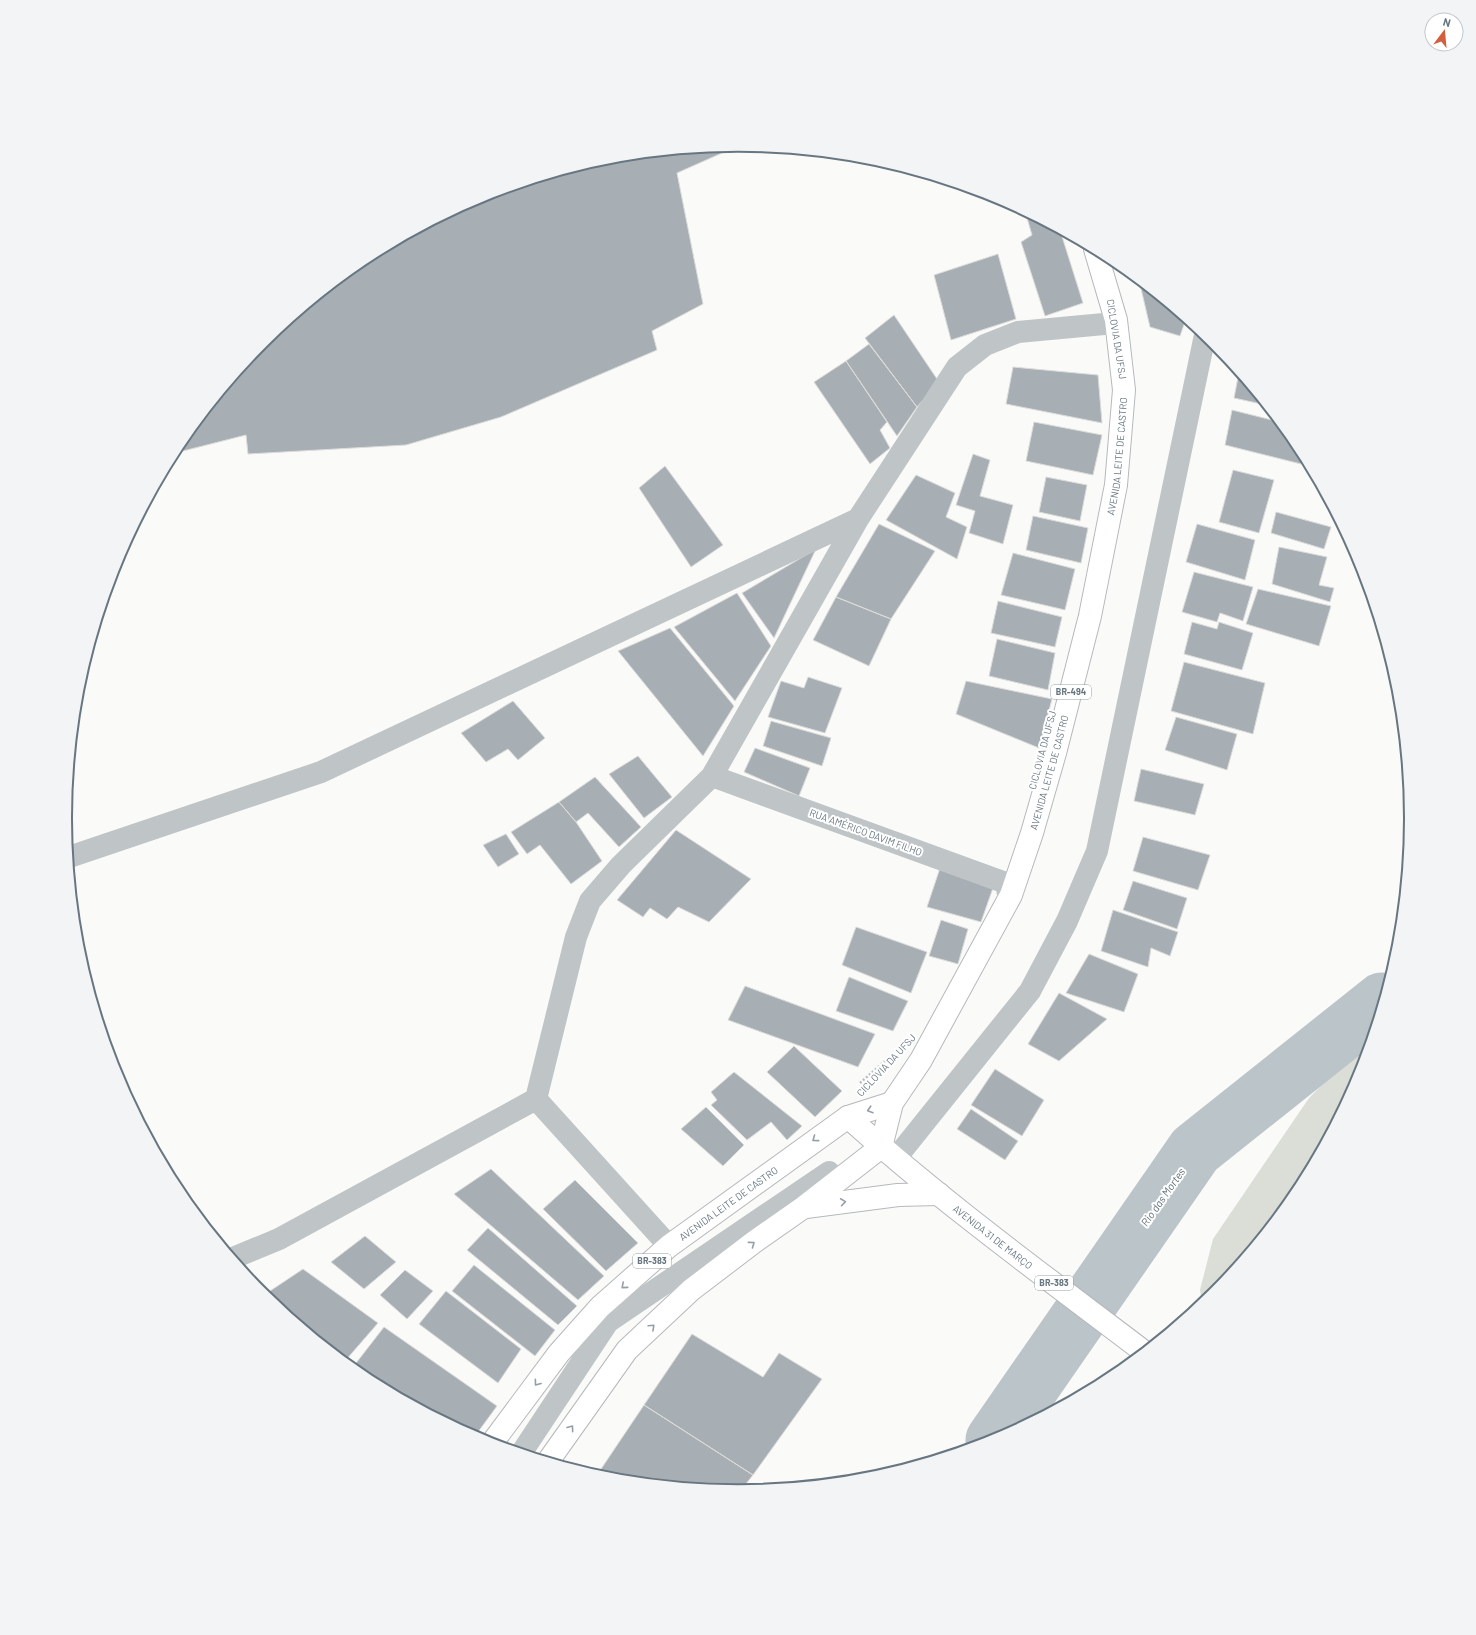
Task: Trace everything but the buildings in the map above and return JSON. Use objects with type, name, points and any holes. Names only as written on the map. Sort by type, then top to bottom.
[{"type":"main road","name":"AVENIDA LEITE DE CASTRO","points":[[889,1153],[892,1103],[921,1060],[1011,895],[1032,833],[1057,745],[1090,616],[1116,485],[1124,390],[1116,320],[1098,257]]},
{"type":"main road","name":"AVENIDA LEITE DE CASTRO","points":[[496,1438],[559,1353],[590,1318],[600,1307],[670,1246],[848,1117],[892,1103]]},
{"type":"main road","name":"AVENIDA 31 DE MARÇO","points":[[848,1117],[939,1194],[1139,1349]]},
{"type":"main road","points":[[551,1457],[627,1350],[691,1290],[754,1242],[804,1207],[889,1153]]},
{"type":"main road","points":[[804,1207],[891,1196],[939,1194]]},
{"type":"street","points":[[237,1257],[279,1239],[536,1099],[576,938],[590,901],[621,865],[712,776],[858,519],[957,367],[985,345],[1018,332],[1104,324],[1116,320]]},
{"type":"street","points":[[889,1153],[1030,991],[1067,921],[1097,851],[1204,342]]},
{"type":"street","points":[[73,857],[321,772],[858,519]]},
{"type":"street","name":"RUA AMÉRICO DAVIM FILHO","points":[[712,776],[1006,883],[1008,894],[1011,895]]},
{"type":"street","points":[[536,1099],[670,1246]]},
{"type":"street","points":[[525,1448],[608,1322],[829,1172]]},
{"type":"shaded area","points":[[1366,1041],[1335,1112],[1315,1151],[1292,1188],[1239,1257],[1201,1296],[1200,1290],[1213,1239],[1309,1098]]},
{"type":"waterway","name":"Rio das Mortes","points":[[1002,1429],[1195,1150],[1377,1005]]}]
